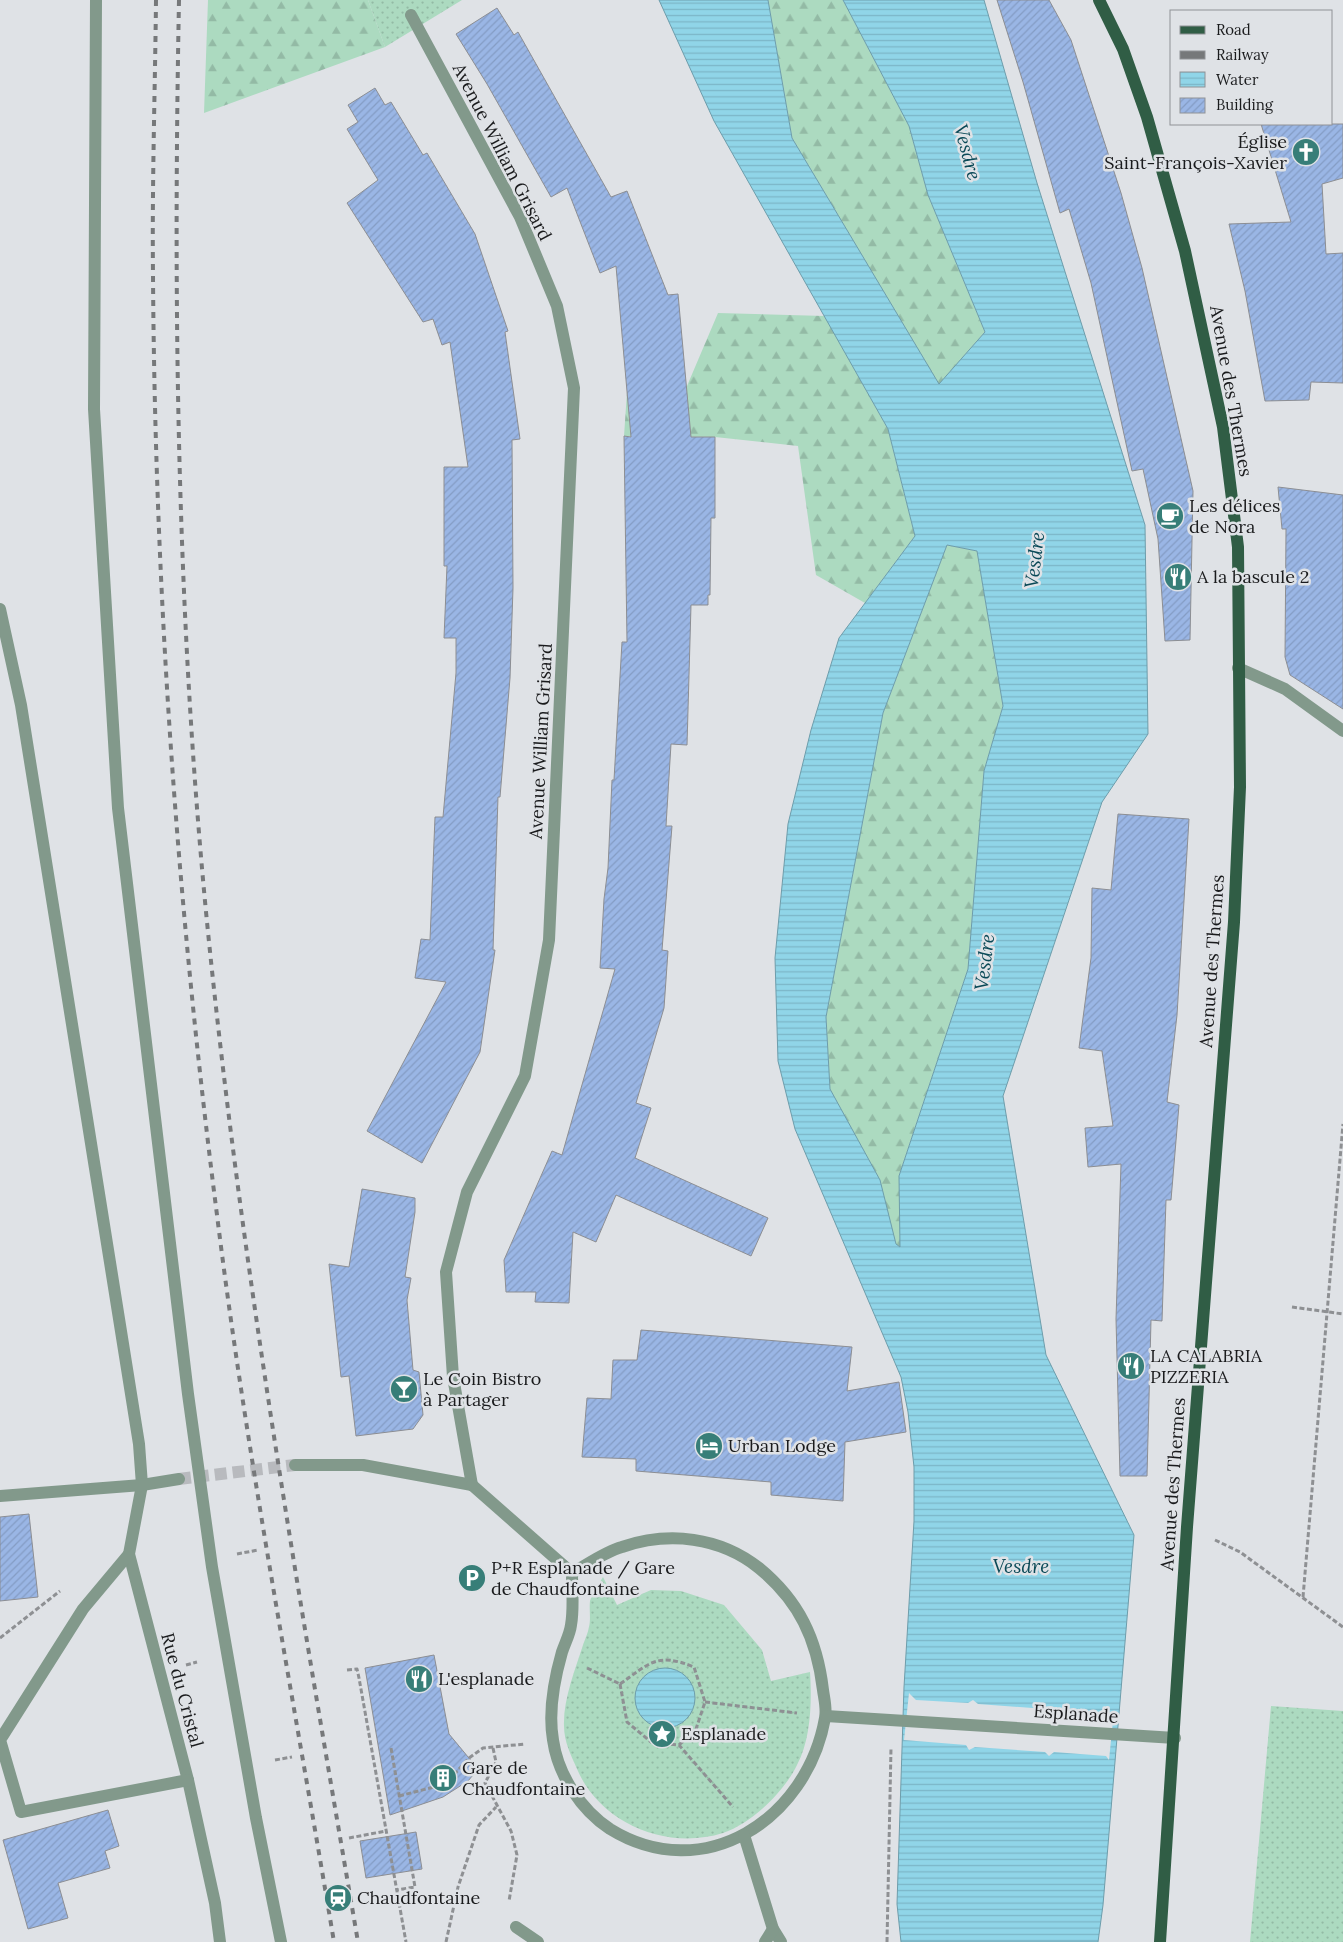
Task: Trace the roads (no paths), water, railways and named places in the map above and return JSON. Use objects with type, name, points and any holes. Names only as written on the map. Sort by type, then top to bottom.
[{"type":"main road","name":"Avenue des Thermes","points":[[1100,0],[1123,49],[1147,117],[1185,251],[1223,427],[1238,547],[1240,787],[1234,922],[1187,1527],[1175,1738],[1160,1942]]},
{"type":"street","points":[[96,0],[94,409],[118,808],[186,1374],[212,1567],[256,1818],[281,1942]]},
{"type":"street","name":"Avenue William Grisard","points":[[411,15],[520,217],[558,306],[574,388],[549,940],[525,1076],[467,1192],[446,1272],[453,1377],[472,1484]]},
{"type":"street","name":"Rue du Cristal","points":[[0,609],[21,704],[139,1444],[142,1485],[129,1554],[188,1780],[214,1903],[220,1942]]},
{"type":"street","points":[[1238,668],[1285,689],[1343,731]]},
{"type":"street","points":[[295,1465],[363,1465],[472,1484],[572,1573],[572,1625],[562,1652],[552,1696],[553,1741],[563,1775],[579,1800],[599,1822],[629,1840],[662,1849],[694,1849],[717,1846],[744,1835],[763,1823],[787,1801],[811,1764],[826,1716],[820,1665],[803,1617],[780,1585],[744,1556],[708,1541],[667,1538],[621,1547],[572,1573]]},
{"type":"street","points":[[0,1496],[142,1485],[179,1479]]},
{"type":"street","points":[[129,1554],[82,1609],[0,1740],[21,1812],[188,1780]]},
{"type":"street","name":"Esplanade","points":[[826,1716],[1175,1738]]},
{"type":"street","points":[[744,1835],[773,1929],[781,1942]]},
{"type":"street","points":[[516,1927],[538,1942]]},
{"type":"street","points":[[765,1942],[773,1929]]},
{"type":"water","name":"Vesdre","points":[[659,0],[768,0],[792,138],[939,384],[985,332],[928,195],[909,126],[843,0],[984,0],[1037,183],[1145,525],[1148,734],[1102,802],[1003,1096],[1046,1355],[1134,1535],[1103,1905],[1098,1942],[901,1942],[897,1904],[904,1687],[914,1521],[914,1467],[908,1412],[901,1377],[795,1129],[778,1061],[775,958],[788,824],[811,730],[839,638],[915,536],[888,429],[714,121]],"holes":[[[947,545],[977,551],[1003,706],[984,771],[968,969],[899,1176],[900,1247],[896,1244],[880,1180],[830,1089],[826,1017],[883,713]]]},
{"type":"water","points":[[665,1668],[681,1673],[686,1677],[690,1682],[695,1698],[690,1714],[686,1719],[681,1723],[665,1728],[649,1723],[644,1719],[640,1714],[635,1698],[640,1682],[644,1677],[649,1673]]},
{"type":"tunnel","points":[[179,1479],[295,1465]]},
{"type":"railway","points":[[156,0],[153,241],[158,510],[171,746],[190,981],[217,1215],[242,1397],[334,1942]]},
{"type":"railway","points":[[179,0],[177,346],[183,577],[189,692],[207,922],[221,1050],[254,1306],[294,1560],[358,1942]]},
{"type":"place","name":"Église Saint-François-Xavier","points":[[1306,152]]},
{"type":"place","name":"Les délices de Nora","points":[[1170,516]]},
{"type":"place","name":"A la bascule 2","points":[[1178,577]]},
{"type":"place","name":"LA CALABRIA PIZZERIA","points":[[1131,1366]]},
{"type":"place","name":"Le Coin Bistro à Partager","points":[[404,1389]]},
{"type":"place","name":"Urban Lodge","points":[[709,1446]]},
{"type":"place","name":"P+R Esplanade / Gare de Chaudfontaine","points":[[472,1578]]},
{"type":"place","name":"L'esplanade","points":[[419,1679]]},
{"type":"place","name":"Esplanade","points":[[662,1734]]},
{"type":"place","name":"Gare de Chaudfontaine","points":[[443,1778]]},
{"type":"place","name":"Chaudfontaine","points":[[338,1898]]}]
